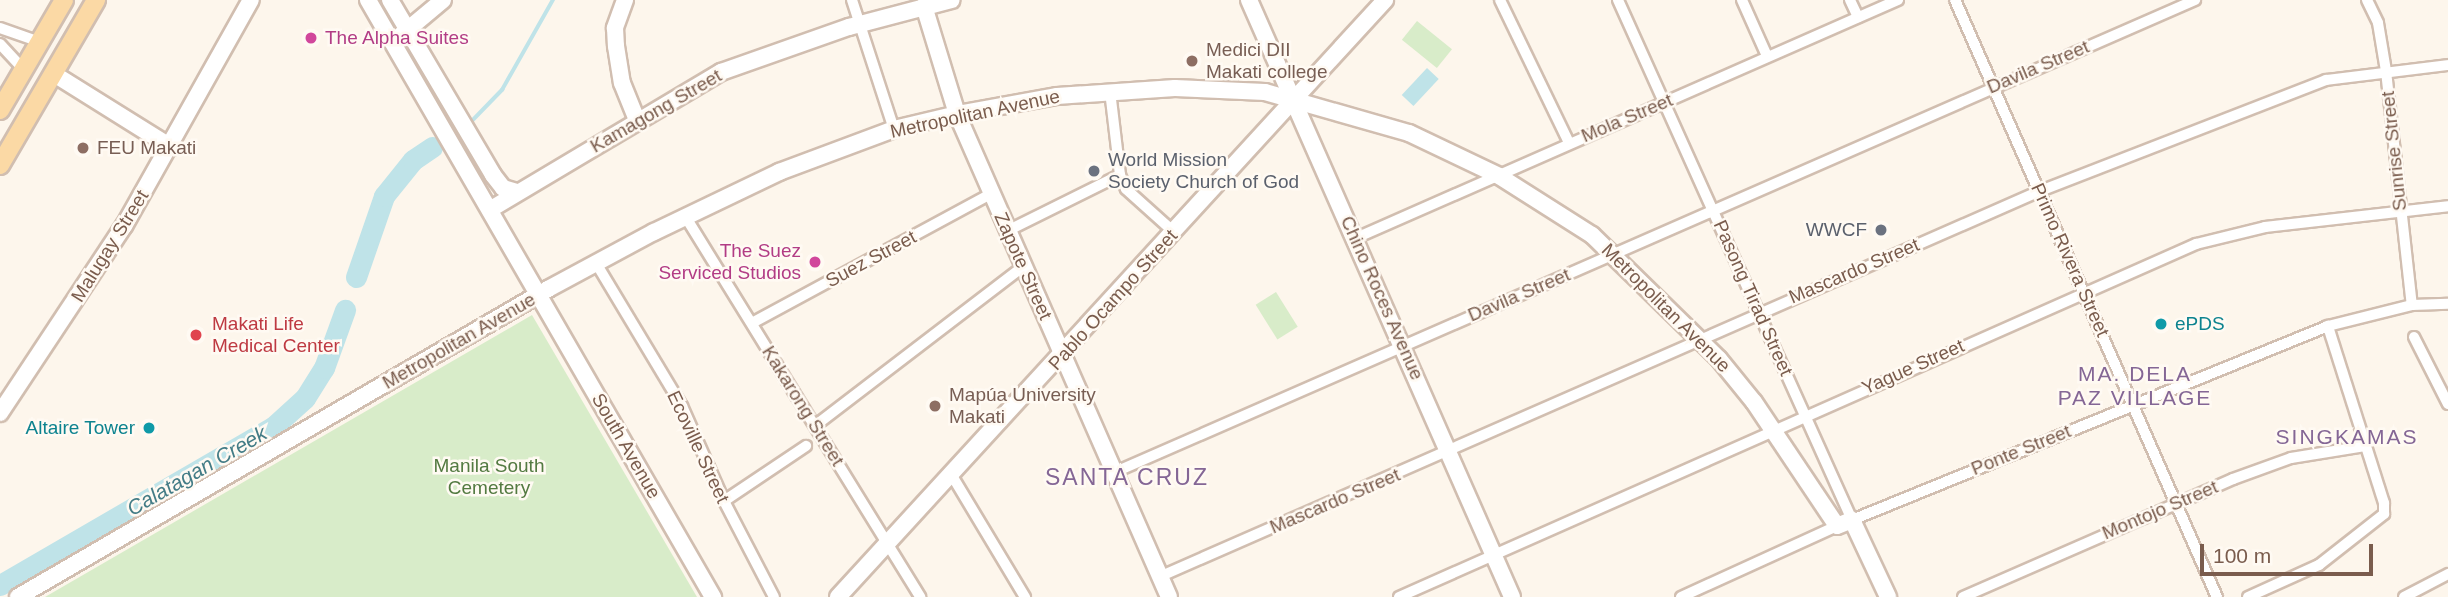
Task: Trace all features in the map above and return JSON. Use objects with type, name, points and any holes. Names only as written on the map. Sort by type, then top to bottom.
[{"type":"main road","points":[[0,110],[64,0]]},
{"type":"main road","points":[[0,164],[96,0]]},
{"type":"street","name":"Malugay Street","points":[[0,413],[87,284],[171,147],[251,0]]},
{"type":"street","name":"South Avenue","points":[[368,0],[713,597]]},
{"type":"street","points":[[390,0],[493,176],[503,188],[517,192]]},
{"type":"street","points":[[393,42],[443,0]]},
{"type":"street","points":[[625,0],[615,28],[616,46],[622,83],[637,120]]},
{"type":"street","points":[[852,0],[894,129]]},
{"type":"street","name":"Kamagong Street","points":[[491,209],[721,72],[860,24],[952,0]]},
{"type":"street","name":"Chino Roces Avenue","points":[[1250,0],[1404,345],[1512,597]]},
{"type":"street","name":"Pablo Ocampo Street","points":[[838,597],[1063,355],[1385,0]]},
{"type":"street","points":[[1500,0],[1569,143]]},
{"type":"street","name":"Pasong Tirad Street","points":[[1618,0],[1667,101],[1713,211],[1805,415],[1845,523],[1888,597]]},
{"type":"street","points":[[1742,0],[1767,56]]},
{"type":"street","points":[[1850,0],[1858,17]]},
{"type":"street","name":"Mola Street","points":[[1356,238],[1898,0]]},
{"type":"street","name":"Primo Rivera Street","points":[[1955,0],[2135,404],[2217,597]]},
{"type":"street","name":"Davila Street","points":[[1113,473],[2195,0]]},
{"type":"street","name":"Sunrise Street","points":[[2367,0],[2378,23],[2386,71],[2412,305]]},
{"type":"street","name":"Zapote Street","points":[[924,6],[957,114],[1169,597]]},
{"type":"street","points":[[0,28],[40,42]]},
{"type":"street","points":[[0,44],[24,70]]},
{"type":"street","name":"Mascardo Street","points":[[1159,577],[2040,191],[2303,88],[2386,71],[2448,65]]},
{"type":"street","points":[[54,74],[171,147]]},
{"type":"street","points":[[1110,91],[1120,175],[1126,189],[1174,232]]},
{"type":"street","name":"Metropolitan Avenue","points":[[18,597],[596,263],[685,216],[779,172],[894,129],[957,114],[1110,91],[1265,92],[1409,133],[1499,176],[1616,254],[1701,338],[1845,523]]},
{"type":"street","points":[[1007,231],[1120,175]]},
{"type":"street","points":[[491,209],[493,176]]},
{"type":"street","name":"Suez Street","points":[[752,323],[991,194]]},
{"type":"street","name":"Yague Street","points":[[1399,597],[1805,415],[2084,293],[2229,234],[2448,206]]},
{"type":"street","name":"Kakarong Street","points":[[685,216],[920,597]]},
{"type":"street","name":"Ecoville Street","points":[[596,263],[682,406],[724,501],[775,597]]},
{"type":"street","points":[[816,425],[1023,267]]},
{"type":"street","name":"Ponte Street","points":[[1681,597],[1845,523],[2328,326],[2412,305],[2448,304]]},
{"type":"street","points":[[2248,597],[2319,565],[2384,514],[2385,503],[2328,326]]},
{"type":"street","points":[[2414,337],[2448,404]]},
{"type":"street","points":[[724,501],[806,446]]},
{"type":"street","name":"Montojo Street","points":[[1963,597],[2177,501],[2291,458],[2365,446]]},
{"type":"street","points":[[951,474],[1025,597]]},
{"type":"street","points":[[2404,597],[2448,574]]},
{"type":"green space","points":[[1417,21],[1452,49],[1437,68],[1402,40]]},
{"type":"green space","points":[[1276,292],[1298,327],[1277,339],[1256,305]]},
{"type":"green space","name":"Manila South Cemetery","points":[[532,315],[697,597],[45,597]]},
{"type":"water","points":[[1427,68],[1439,79],[1413,106],[1402,95]]},
{"type":"waterway","name":"Calatagan Creek","points":[[471,122],[502,90],[553,0]]},
{"type":"waterway","name":"Calatagan Creek","points":[[432,147],[442,141]]},
{"type":"waterway","name":"Calatagan Creek","points":[[356,277],[384,196],[413,160],[432,147]]},
{"type":"waterway","name":"Calatagan Creek","points":[[0,585],[273,427],[305,398],[324,368],[345,310]]},
{"type":"place","name":"The Alpha Suites","points":[[311,38]]},
{"type":"place","name":"Medici DII Makati college","points":[[1192,61]]},
{"type":"place","name":"FEU Makati","points":[[83,148]]},
{"type":"place","name":"World Mission Society Church of God","points":[[1094,171]]},
{"type":"place","name":"WWCF","points":[[1881,230]]},
{"type":"place","name":"The Suez Serviced Studios","points":[[815,262]]},
{"type":"place","name":"ePDS","points":[[2161,324]]},
{"type":"place","name":"Makati Life Medical Center","points":[[196,335]]},
{"type":"place","name":"Mapúa University Makati","points":[[935,406]]},
{"type":"place","name":"Altaire Tower","points":[[149,428]]},
{"type":"district","name":"MA. DELA PAZ VILLAGE","points":[[2135,386]]},
{"type":"district","name":"SINGKAMAS","points":[[2347,437]]},
{"type":"district","name":"SANTA CRUZ","points":[[1127,477]]}]
